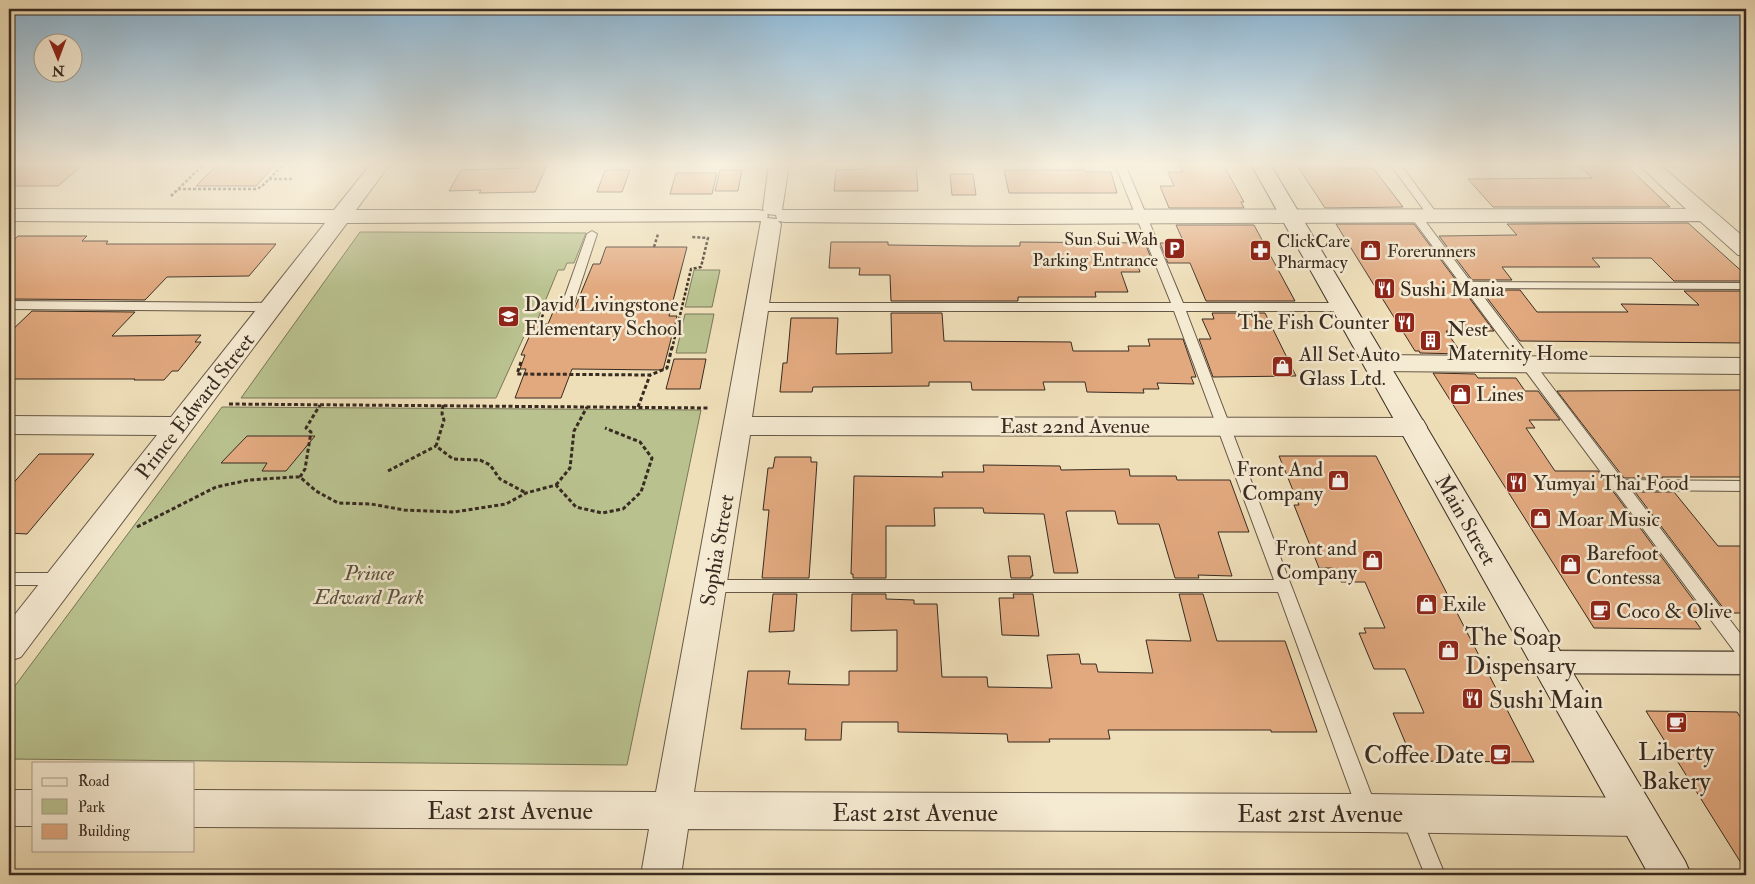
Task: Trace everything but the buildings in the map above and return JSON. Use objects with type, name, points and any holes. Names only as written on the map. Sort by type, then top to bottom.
[{"type":"street","name":"Prince Edward Street","points":[[9,647],[349,205]]},
{"type":"street","name":"Sophia Street","points":[[661,875],[758,307],[773,205]]},
{"type":"street","name":"Main Street","points":[[1284,205],[1671,875]]},
{"type":"street","points":[[1695,205],[1746,250]]},
{"type":"street","points":[[9,215],[1255,218],[1424,215],[1706,215]]},
{"type":"street","points":[[1376,363],[1746,366]]},
{"type":"street","points":[[10,426],[179,426]]},
{"type":"street","name":"East 22nd Avenue","points":[[738,426],[1413,427]]},
{"type":"street","points":[[1549,662],[1746,663]]},
{"type":"street","points":[[9,808],[32,808]]},
{"type":"street","name":"East 21st Avenue","points":[[195,809],[1410,813],[1637,817]]},
{"type":"lane","points":[[1137,205],[1224,426],[1368,813]]},
{"type":"lane","points":[[1418,205],[1470,285],[1746,654]]},
{"type":"lane","points":[[567,306],[582,266],[583,255],[592,234]]},
{"type":"lane","points":[[1470,285],[1746,286]]},
{"type":"lane","points":[[9,305],[271,307]]},
{"type":"lane","points":[[758,307],[1344,307]]},
{"type":"lane","points":[[1619,485],[1746,486]]},
{"type":"lane","points":[[9,579],[62,579]]},
{"type":"lane","points":[[711,586],[1284,586]]},
{"type":"lane","points":[[1410,813],[1435,875]]},
{"type":"path","points":[[521,362],[517,374],[650,375],[667,368],[691,269],[701,267],[708,238],[688,237]]},
{"type":"path","points":[[654,247],[657,239]]},
{"type":"path","points":[[540,322],[544,312]]},
{"type":"path","points":[[638,407],[650,375]]},
{"type":"path","points":[[226,404],[710,408]]},
{"type":"path","points":[[300,477],[304,469],[311,432],[306,428],[320,404]]},
{"type":"path","points":[[388,470],[436,446],[444,420],[442,414],[443,405]]},
{"type":"path","points":[[134,528],[216,487],[250,480],[300,477],[316,492],[338,503],[371,504],[404,510],[454,512],[506,504],[526,493],[556,485],[567,476],[574,452],[573,435],[587,406]]},
{"type":"path","points":[[556,485],[576,507],[602,513],[623,509],[641,492],[652,458],[640,442],[604,428]]},
{"type":"path","points":[[436,446],[453,459],[480,460],[490,465],[500,479],[526,493]]},
{"type":"green space","points":[[360,232],[586,233],[574,263],[567,263],[564,270],[558,270],[537,321],[531,321],[496,398],[241,398]]},
{"type":"green space","points":[[694,270],[720,270],[712,307],[685,307]]},
{"type":"green space","points":[[685,314],[714,314],[706,353],[676,353]]},
{"type":"green space","name":"Prince Edward Park","points":[[222,407],[701,410],[627,765],[9,759],[9,694]]},
{"type":"place","name":"Sun Sui Wah Parking Entrance","points":[[1174,249]]},
{"type":"place","name":"ClickCare Pharmacy","points":[[1261,251]]},
{"type":"place","name":"Forerunners","points":[[1371,251]]},
{"type":"place","name":"Sushi Mania","points":[[1384,289]]},
{"type":"place","name":"David Livingstone Elementary School","points":[[508,316]]},
{"type":"place","name":"The Fish Counter","points":[[1405,322]]},
{"type":"place","name":"Nest Maternity Home","points":[[1431,341]]},
{"type":"place","name":"All Set Auto Glass Ltd.","points":[[1283,366]]},
{"type":"place","name":"Lines","points":[[1460,394]]},
{"type":"place","name":"Front And Company","points":[[1339,481]]},
{"type":"place","name":"Yumyai Thai Food","points":[[1517,483]]},
{"type":"place","name":"Moar Music","points":[[1541,519]]},
{"type":"place","name":"Front and Company","points":[[1373,560]]},
{"type":"place","name":"Barefoot Contessa","points":[[1570,565]]},
{"type":"place","name":"Exile","points":[[1426,604]]},
{"type":"place","name":"Coco & Olive","points":[[1600,611]]},
{"type":"place","name":"The Soap Dispensary","points":[[1449,650]]},
{"type":"place","name":"Sushi Main","points":[[1473,699]]},
{"type":"place","name":"Liberty Bakery","points":[[1676,722]]},
{"type":"place","name":"Coffee Date","points":[[1500,754]]}]
